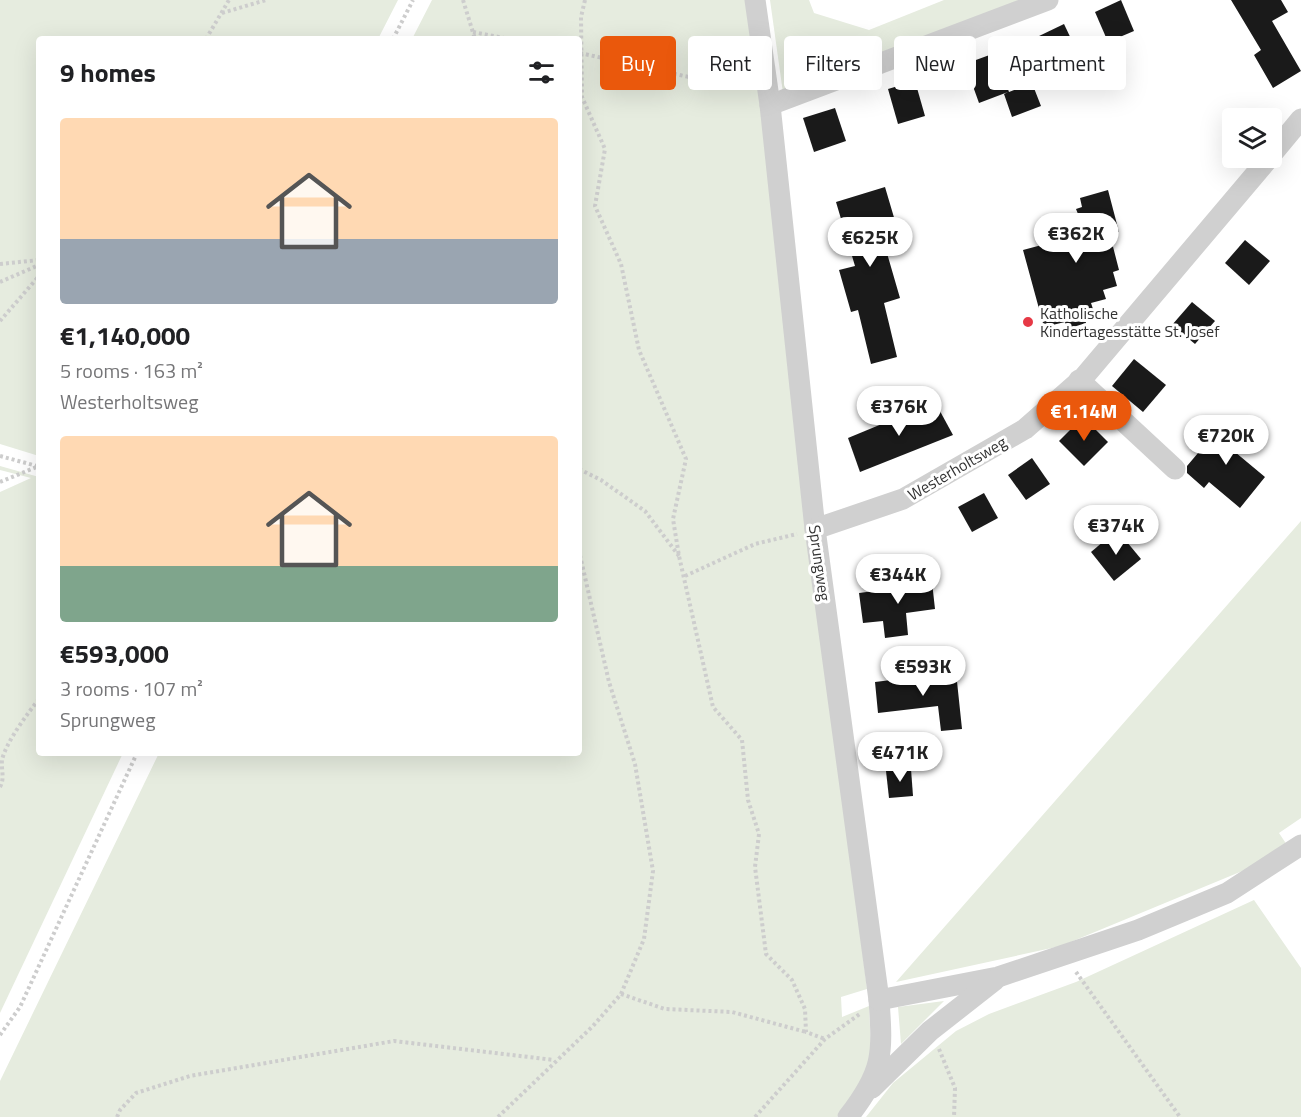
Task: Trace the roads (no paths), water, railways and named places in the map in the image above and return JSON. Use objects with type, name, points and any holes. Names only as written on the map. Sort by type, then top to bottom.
[{"type":"street","name":"Sprungweg","points":[[755,0],[770,105],[815,529],[880,1004],[882,1045],[878,1069],[867,1093],[848,1117]]},
{"type":"street","points":[[770,105],[1048,0]]},
{"type":"street","points":[[1282,142],[1301,119]]},
{"type":"street","name":"Westerholtsweg","points":[[815,529],[903,499],[1025,429],[1079,380],[1260,168]]},
{"type":"street","points":[[1079,380],[1175,469]]},
{"type":"street","points":[[880,1004],[998,977],[1138,930],[1227,893],[1301,845]]},
{"type":"street","points":[[867,1093],[930,1031],[998,977]]},
{"type":"place","name":"Katholische Kindertagesstätte St. Josef","points":[[1028,322]]}]
